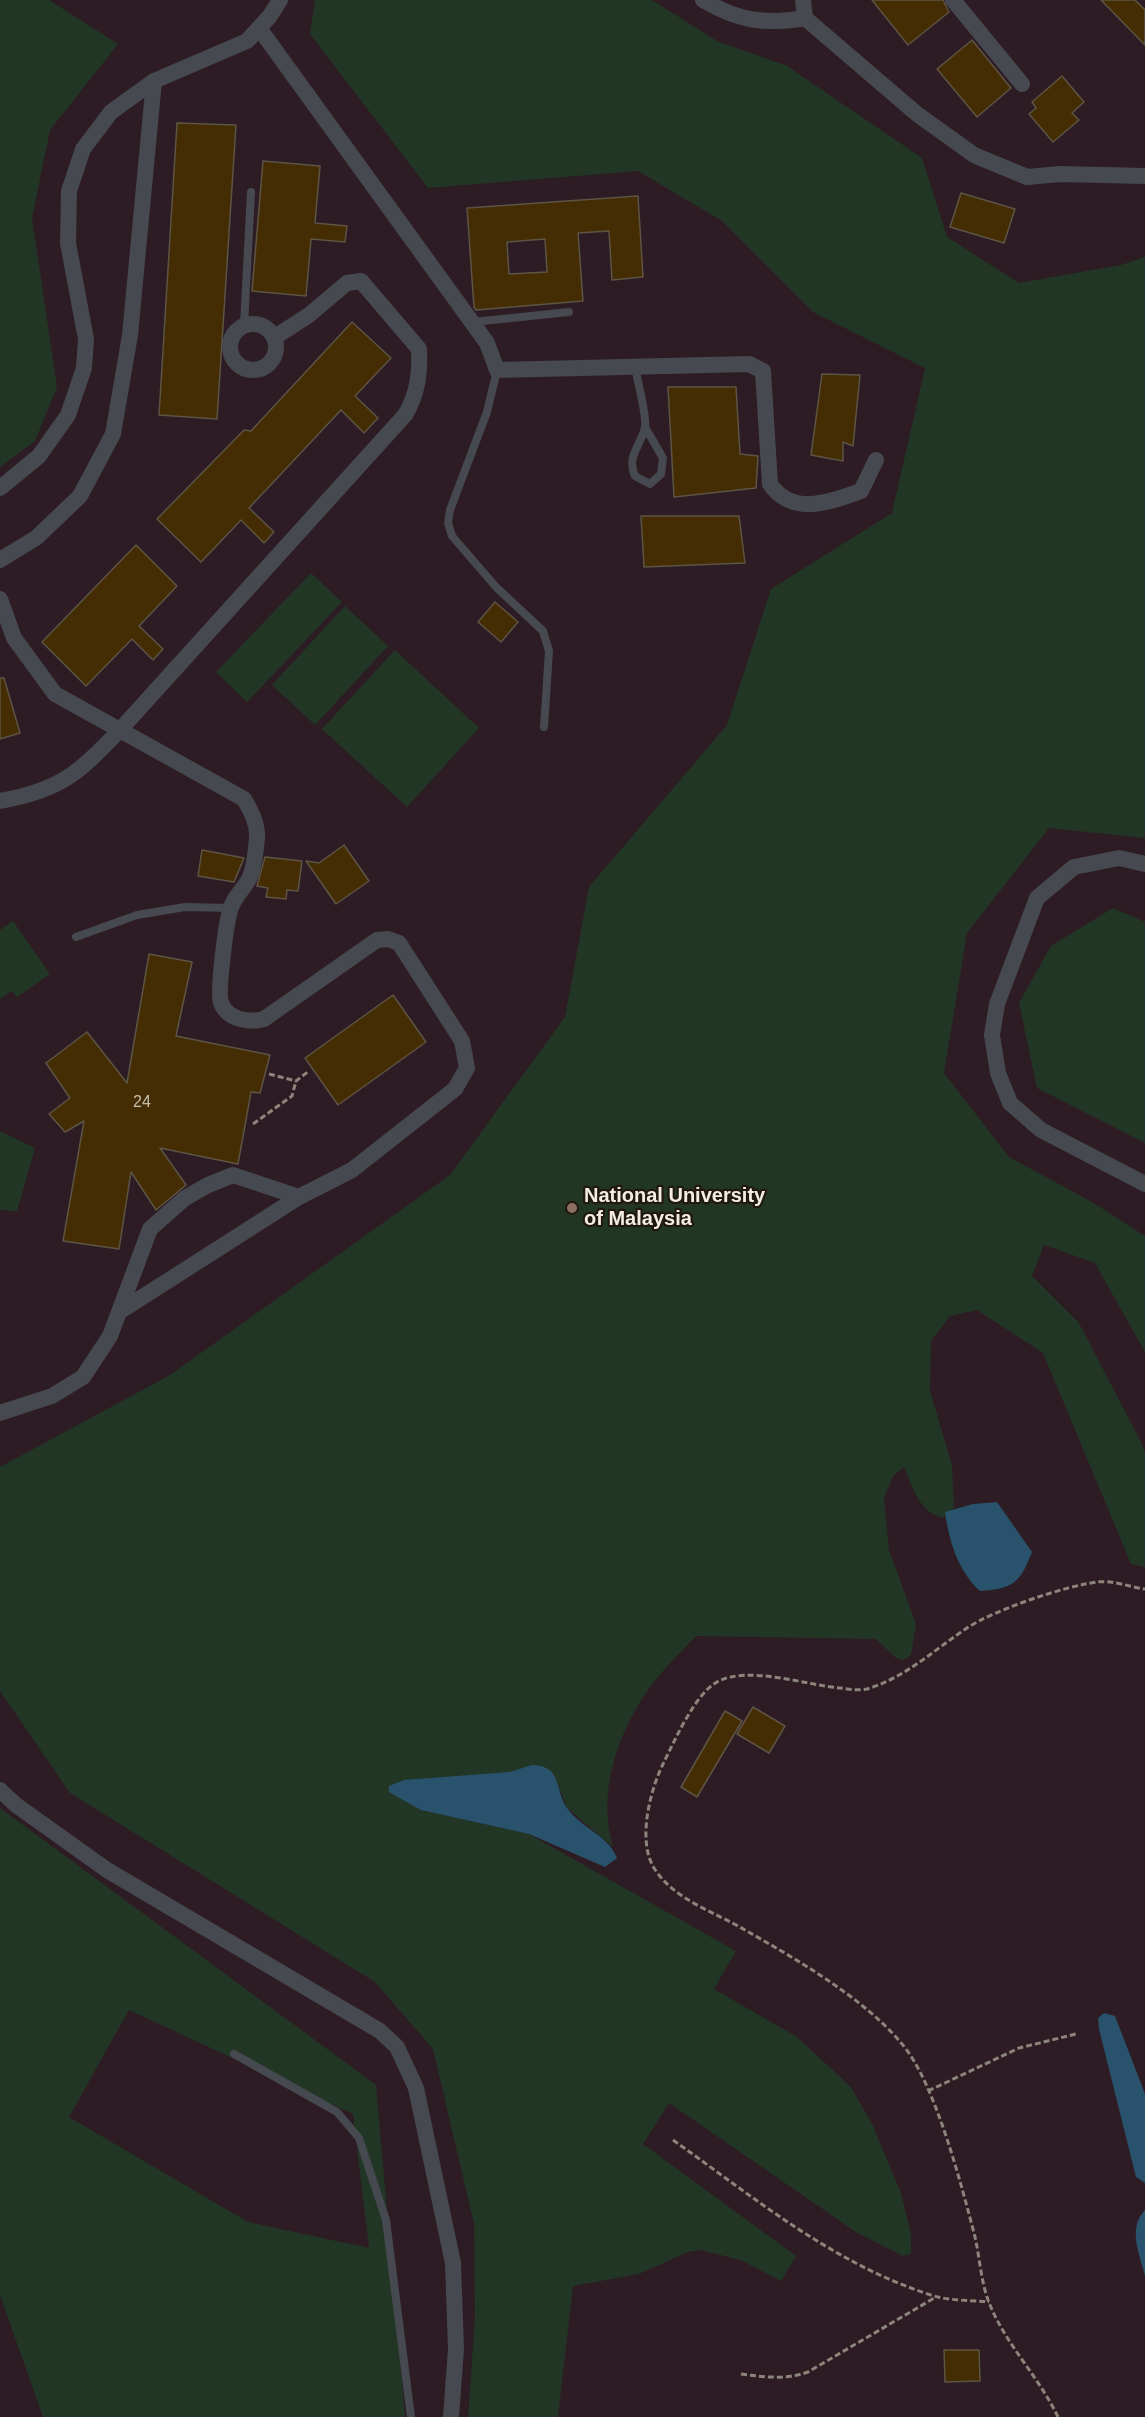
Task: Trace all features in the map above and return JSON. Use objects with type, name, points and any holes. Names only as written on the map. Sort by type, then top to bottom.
[{"type":"street","points":[[0,488],[39,456],[68,415],[84,368],[86,339],[68,243],[69,191],[83,149],[111,112],[154,81],[247,41],[280,0]]},
{"type":"street","points":[[703,0],[726,14],[774,24],[805,18]]},
{"type":"street","points":[[803,0],[805,18],[917,114],[974,155],[1027,177],[1060,174],[1145,176]]},
{"type":"street","points":[[953,0],[1022,84]]},
{"type":"street","points":[[259,28],[473,322],[487,343],[497,370],[749,364],[763,371],[770,484],[786,501],[823,504],[861,491],[876,460]]},
{"type":"street","points":[[0,560],[36,538],[80,496],[113,434],[130,334],[154,81]]},
{"type":"street","points":[[0,801],[34,795],[77,773],[119,731],[405,415],[414,400],[420,365],[419,349],[373,292],[361,282],[347,283],[309,315],[275,337]]},
{"type":"street","points":[[258,323],[265,326],[275,337],[277,345],[273,360],[260,369],[245,369],[238,364],[230,351],[232,336],[244,325],[258,323]]},
{"type":"street","points":[[0,599],[14,639],[55,694],[244,799],[253,816],[257,836],[250,877],[230,908],[220,1002],[227,1011],[240,1020],[252,1022],[264,1019],[377,940],[388,939],[399,943],[462,1041],[467,1068],[455,1089],[352,1170],[299,1197],[119,1312]]},
{"type":"street","points":[[1145,864],[1119,858],[1074,867],[1037,898],[997,1004],[992,1035],[998,1073],[1010,1103],[1041,1130],[1145,1184]]},
{"type":"street","points":[[0,1413],[52,1396],[83,1377],[110,1336],[150,1228],[185,1198],[233,1175],[299,1197]]},
{"type":"street","points":[[0,1790],[16,1805],[107,1870],[380,2031],[397,2047],[416,2088],[453,2263],[456,2349],[451,2417]]},
{"type":"lane","points":[[244,325],[251,192]]},
{"type":"lane","points":[[473,322],[569,312]]},
{"type":"lane","points":[[635,366],[645,426],[663,458],[661,474],[650,484],[635,476],[632,468],[632,457],[645,426]]},
{"type":"lane","points":[[497,370],[487,412],[450,510],[448,523],[452,536],[496,587],[543,631],[549,651],[544,727]]},
{"type":"lane","points":[[76,937],[137,915],[185,907],[230,908]]},
{"type":"lane","points":[[234,2054],[337,2112],[359,2138],[386,2220],[411,2417]]},
{"type":"path","points":[[253,1124],[292,1096],[296,1081],[309,1071]]},
{"type":"path","points":[[269,1074],[296,1081]]},
{"type":"path","points":[[1058,2417],[1045,2389],[1003,2332],[988,2302],[962,2188],[928,2091],[904,2046],[877,2019],[806,1968],[744,1929],[693,1903],[671,1887],[654,1868],[646,1848],[645,1827],[660,1769],[688,1714],[716,1682],[746,1674],[863,1690],[905,1674],[971,1625],[1042,1596],[1100,1581],[1145,1589]]},
{"type":"path","points":[[928,2091],[1018,2048],[1076,2034]]},
{"type":"path","points":[[673,2140],[802,2233],[863,2269],[936,2297],[988,2302]]},
{"type":"path","points":[[741,2374],[783,2378],[808,2372],[936,2297]]},
{"type":"shaded area","name":"National University of Malaysia","points":[[0,0],[1145,0],[1145,2417],[0,2417]]},
{"type":"green space","points":[[0,0],[49,0],[118,44],[50,130],[32,218],[57,387],[35,441],[0,467]]},
{"type":"green space","points":[[315,0],[652,0],[717,41],[787,66],[922,158],[947,237],[1019,283],[1121,265],[1145,257],[1145,838],[1049,828],[967,933],[944,1073],[1009,1157],[1092,1202],[1145,1236],[1145,1352],[1095,1263],[1044,1245],[1032,1276],[1079,1323],[1142,1444],[1145,1453],[1145,1567],[1131,1564],[1043,1353],[977,1310],[950,1316],[931,1341],[930,1391],[952,1465],[954,1508],[942,1518],[934,1515],[918,1498],[904,1467],[893,1476],[884,1498],[889,1550],[916,1624],[911,1655],[904,1660],[896,1658],[876,1639],[696,1636],[650,1687],[628,1724],[620,1744],[613,1764],[607,1805],[613,1847],[567,1808],[554,1774],[532,1765],[421,1810],[529,1834],[736,1951],[714,1989],[797,2037],[851,2087],[872,2124],[901,2193],[911,2235],[911,2254],[903,2256],[856,2232],[669,2103],[643,2144],[796,2256],[781,2281],[741,2260],[700,2250],[688,2252],[639,2274],[573,2286],[558,2417],[468,2417],[475,2316],[474,2224],[433,2049],[375,1982],[70,1793],[0,1691],[0,1467],[170,1375],[450,1175],[565,1017],[589,887],[727,725],[771,589],[892,513],[925,368],[813,312],[722,221],[638,171],[428,188],[310,34]]},
{"type":"green space","points":[[311,573],[342,602],[247,702],[216,672]]},
{"type":"green space","points":[[345,606],[388,646],[315,725],[272,685]]},
{"type":"green space","points":[[395,650],[479,728],[407,807],[322,729]]},
{"type":"green space","points":[[1113,908],[1145,922],[1145,1143],[1037,1088],[1019,1003],[1051,946]]},
{"type":"green space","points":[[13,921],[50,974],[17,997],[12,991],[0,999],[0,930]]},
{"type":"green space","points":[[0,1131],[35,1148],[17,1211],[0,1210]]},
{"type":"green space","points":[[0,1808],[376,2085],[405,2417],[43,2417],[0,2295]],"holes":[[[129,2010],[353,2114],[369,2248],[248,2222],[69,2117]]]},
{"type":"water","points":[[997,1502],[1032,1552],[1023,1571],[1014,1582],[1008,1586],[980,1591],[960,1565],[949,1534],[945,1512],[973,1504]]},
{"type":"water","points":[[532,1765],[549,1769],[567,1808],[579,1821],[607,1843],[617,1858],[605,1867],[529,1834],[421,1810],[389,1792],[389,1786],[404,1780],[510,1772]]},
{"type":"water","points":[[1104,2013],[1115,2016],[1145,2094],[1145,2183],[1136,2177],[1099,2029],[1098,2018]]},
{"type":"water","points":[[1145,2210],[1145,2276],[1136,2242],[1136,2233],[1140,2217]]},
{"type":"building","points":[[872,0],[943,0],[949,12],[908,45]]},
{"type":"building","points":[[1101,0],[1135,0],[1145,10],[1145,45]]},
{"type":"building","points":[[972,40],[1011,88],[977,117],[937,69]]},
{"type":"building","points":[[1062,76],[1084,102],[1072,113],[1079,120],[1053,142],[1029,114],[1036,108],[1032,102]]},
{"type":"building","points":[[177,123],[236,125],[217,419],[159,415]]},
{"type":"building","points":[[263,161],[320,166],[315,223],[347,226],[345,242],[311,239],[306,296],[252,291]]},
{"type":"building","points":[[961,193],[1015,209],[1004,243],[950,227]]},
{"type":"building","points":[[638,196],[643,277],[612,280],[609,231],[578,233],[583,301],[476,310],[467,208]],"holes":[[[545,239],[547,272],[509,274],[507,242]]]},
{"type":"building","points":[[352,322],[391,358],[355,396],[378,418],[364,433],[341,410],[249,508],[274,532],[264,543],[241,520],[201,562],[157,519],[244,430],[251,431]]},
{"type":"building","points":[[822,374],[860,375],[853,446],[843,442],[843,461],[811,455]]},
{"type":"building","points":[[668,387],[736,387],[740,454],[758,456],[756,488],[674,497]]},
{"type":"building","points":[[641,516],[739,516],[745,563],[644,567]]},
{"type":"building","points":[[136,545],[177,586],[139,626],[163,649],[153,660],[132,639],[86,686],[42,642]]},
{"type":"building","points":[[495,602],[518,622],[501,642],[478,622]]},
{"type":"building","points":[[0,678],[4,678],[20,733],[0,739]]},
{"type":"building","points":[[344,845],[369,881],[336,904],[306,861],[319,863]]},
{"type":"building","points":[[202,850],[244,858],[234,882],[198,876]]},
{"type":"building","points":[[265,857],[302,861],[298,891],[287,890],[286,899],[266,897],[268,888],[257,886]]},
{"type":"building","points":[[149,954],[192,962],[176,1036],[270,1055],[260,1093],[251,1092],[238,1164],[160,1148],[186,1185],[156,1210],[131,1172],[119,1249],[63,1241],[84,1121],[65,1132],[49,1114],[70,1098],[46,1063],[87,1032],[127,1083]]},
{"type":"building","points":[[393,995],[426,1042],[338,1105],[305,1058]]},
{"type":"building","points":[[753,1707],[785,1726],[769,1753],[737,1734]]},
{"type":"building","points":[[725,1711],[742,1721],[697,1797],[681,1787]]},
{"type":"building","points":[[944,2350],[979,2350],[980,2381],[945,2382]]},
{"type":"place","name":"National University of Malaysia","points":[[572,1208]]}]
